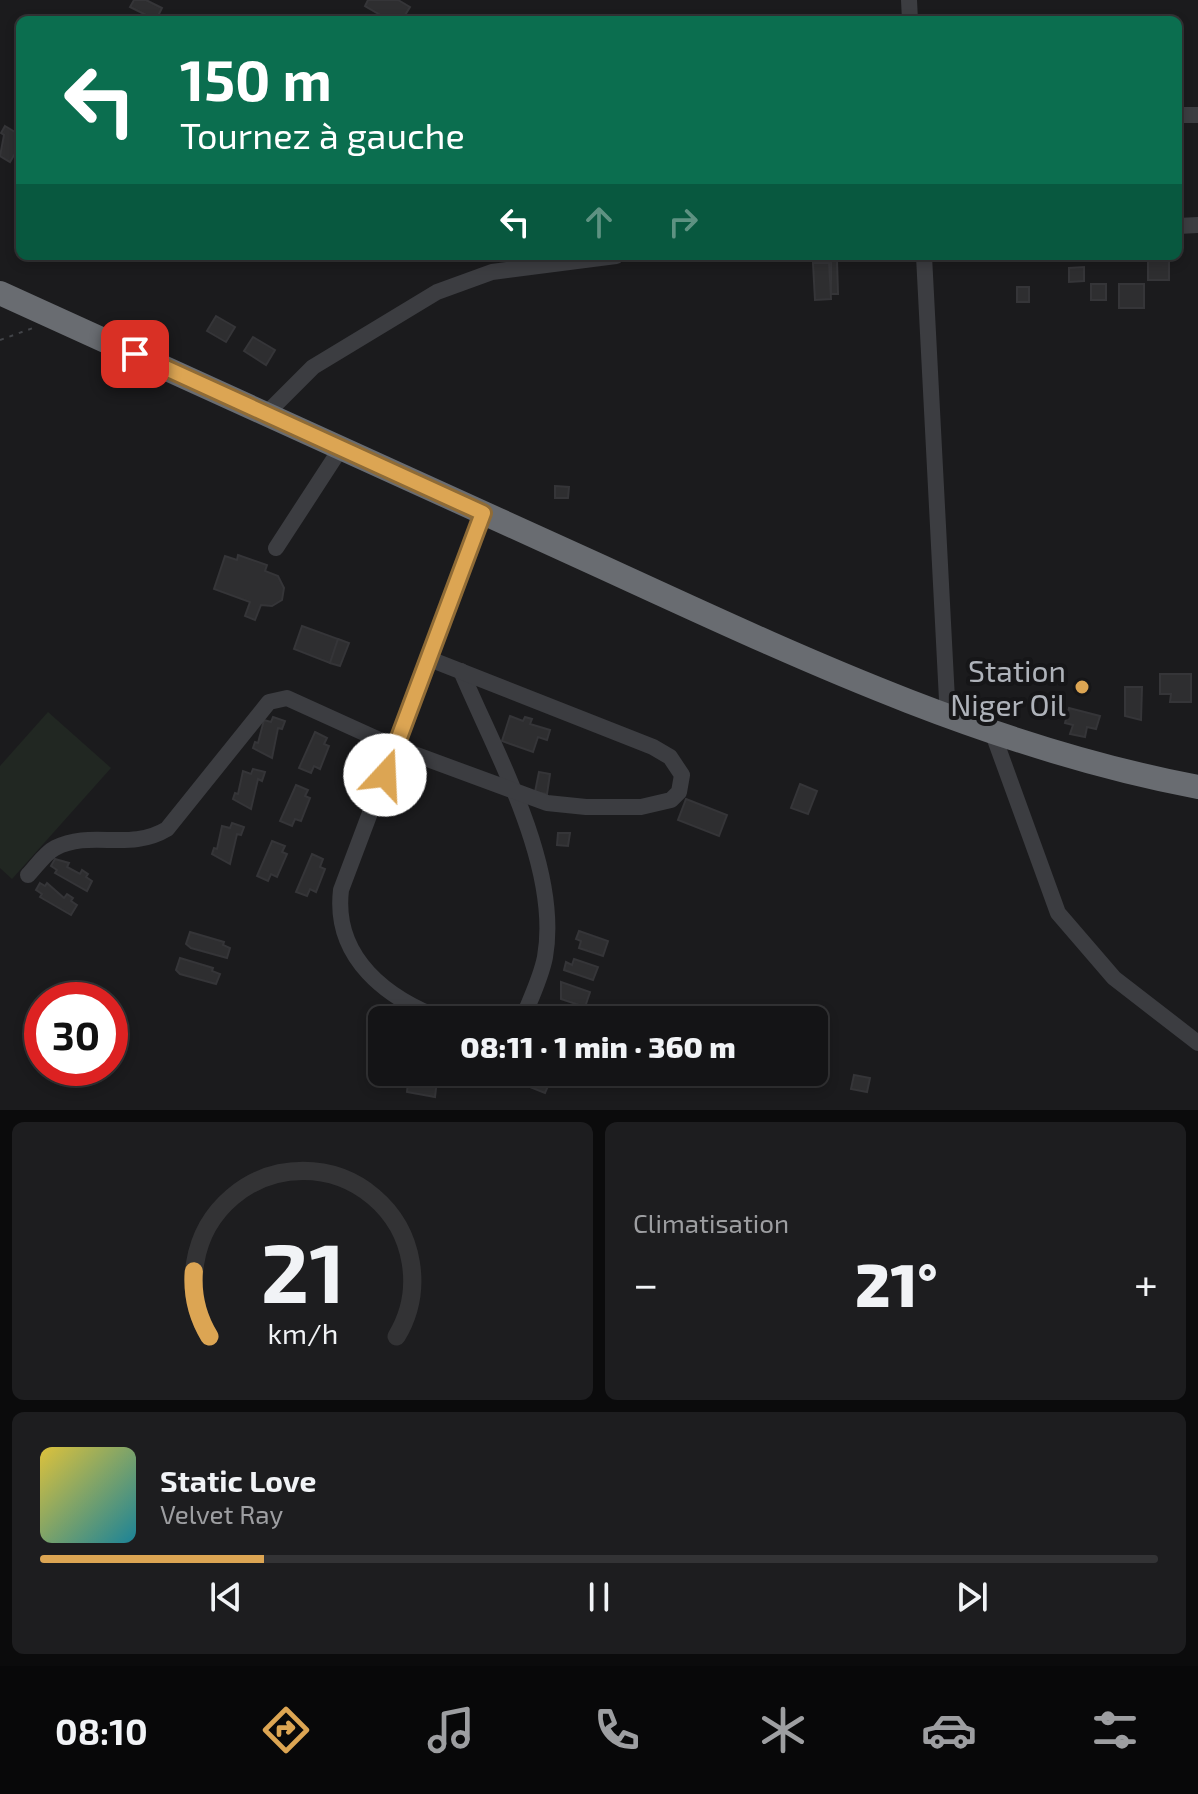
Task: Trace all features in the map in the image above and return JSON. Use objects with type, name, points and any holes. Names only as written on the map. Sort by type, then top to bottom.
[{"type":"highway","points":[[0,293],[793,655],[948,719],[1149,778],[1198,787]]},
{"type":"street","points":[[266,414],[313,367],[437,292],[492,272],[585,260]]},
{"type":"street","points":[[924,260],[948,719]]},
{"type":"street","points":[[276,548],[341,448]]},
{"type":"street","points":[[413,1006],[378,985],[356,960],[338,913],[341,890],[483,513]]},
{"type":"street","points":[[28,875],[52,848],[80,840],[119,842],[150,839],[167,829],[269,702],[287,698],[395,747],[547,803],[641,807],[671,800],[679,792],[682,775],[670,757],[653,747],[427,658]]},
{"type":"street","points":[[461,671],[512,790],[537,862],[545,910],[545,956],[527,1006]]},
{"type":"street","points":[[993,734],[1058,913],[1114,978],[1198,1043]]},
{"type":"path","points":[[0,340],[57,318]]},
{"type":"shaded area","points":[[48,712],[111,768],[12,879],[0,868],[0,766]]},
{"type":"building","points":[[134,0],[146,0],[162,8],[158,16],[148,16],[130,7]]},
{"type":"building","points":[[368,0],[398,0],[410,7],[404,16],[382,16],[365,6]]},
{"type":"building","points":[[5,126],[16,133],[16,152],[10,162],[0,156],[4,135],[1,133]]},
{"type":"building","points":[[837,260],[838,294],[831,294],[831,261]]},
{"type":"building","points":[[1148,260],[1169,260],[1169,280],[1148,280]]},
{"type":"building","points":[[813,263],[829,263],[831,299],[815,300]]},
{"type":"building","points":[[1084,267],[1084,281],[1069,282],[1069,268]]},
{"type":"building","points":[[1091,284],[1106,284],[1106,300],[1091,300]]},
{"type":"building","points":[[1119,284],[1144,284],[1144,308],[1119,308]]},
{"type":"building","points":[[1017,287],[1029,287],[1029,302],[1017,302]]},
{"type":"building","points":[[216,316],[235,327],[226,342],[207,331]]},
{"type":"building","points":[[253,337],[275,350],[266,365],[244,351]]},
{"type":"building","points":[[555,486],[569,487],[568,498],[555,498]]},
{"type":"building","points":[[238,555],[267,565],[265,571],[278,576],[284,588],[282,600],[272,606],[261,605],[255,620],[245,616],[250,602],[214,589],[225,556],[237,560]]},
{"type":"building","points":[[302,626],[338,639],[330,663],[294,649]]},
{"type":"building","points":[[338,639],[349,643],[340,666],[330,663]]},
{"type":"building","points":[[1160,674],[1191,674],[1191,702],[1170,702],[1171,694],[1160,694]]},
{"type":"building","points":[[1125,687],[1142,687],[1141,720],[1125,716]]},
{"type":"building","points":[[1069,708],[1100,716],[1096,729],[1087,727],[1085,737],[1070,734],[1073,725],[1065,723]]},
{"type":"building","points":[[510,716],[523,721],[525,717],[532,719],[530,724],[550,730],[547,740],[538,737],[533,752],[502,741]]},
{"type":"building","points":[[273,717],[285,721],[282,729],[278,728],[272,758],[253,748],[255,742],[258,743],[264,720],[271,722]]},
{"type":"building","points":[[315,732],[327,738],[324,744],[329,746],[320,769],[314,766],[311,773],[299,768]]},
{"type":"building","points":[[253,769],[265,772],[262,781],[258,779],[251,809],[233,799],[235,793],[238,794],[243,771],[251,774]]},
{"type":"building","points":[[539,772],[550,774],[547,794],[535,792]]},
{"type":"building","points":[[800,784],[817,791],[808,814],[791,808]]},
{"type":"building","points":[[296,785],[308,790],[305,796],[310,798],[301,821],[295,819],[292,826],[280,821]]},
{"type":"building","points":[[686,799],[727,815],[719,836],[678,820]]},
{"type":"building","points":[[232,823],[244,827],[241,835],[237,834],[230,864],[212,854],[214,848],[217,849],[222,826],[230,828]]},
{"type":"building","points":[[558,833],[570,833],[568,846],[557,845]]},
{"type":"building","points":[[272,841],[285,846],[282,852],[287,854],[277,877],[271,874],[268,881],[257,876]]},
{"type":"building","points":[[312,854],[323,859],[320,867],[325,869],[316,892],[310,889],[307,896],[296,892]]},
{"type":"building","points":[[55,859],[69,863],[67,867],[80,874],[82,870],[88,874],[86,877],[92,881],[87,891],[55,873],[57,870],[51,866]]},
{"type":"building","points":[[40,883],[45,886],[47,883],[64,898],[67,894],[73,898],[71,901],[77,905],[71,915],[40,897],[42,894],[36,890]]},
{"type":"building","points":[[579,931],[608,941],[603,956],[579,948],[581,941],[576,939]]},
{"type":"building","points":[[190,932],[224,942],[223,945],[230,948],[227,958],[191,948],[186,944]]},
{"type":"building","points":[[180,958],[213,968],[212,971],[220,974],[216,984],[180,974],[176,970]]},
{"type":"building","points":[[574,959],[598,967],[593,980],[564,970],[566,962],[572,965]]},
{"type":"building","points":[[561,982],[590,992],[585,1006],[561,999]]},
{"type":"building","points":[[854,1075],[870,1078],[867,1092],[851,1089]]},
{"type":"building","points":[[408,1086],[436,1086],[435,1097],[407,1092]]},
{"type":"building","points":[[528,1086],[548,1086],[545,1093]]},
{"type":"place","name":"Station Niger Oil","points":[[1082,687]]},
{"type":"route","points":[[135,354],[483,513],[385,775]]}]
